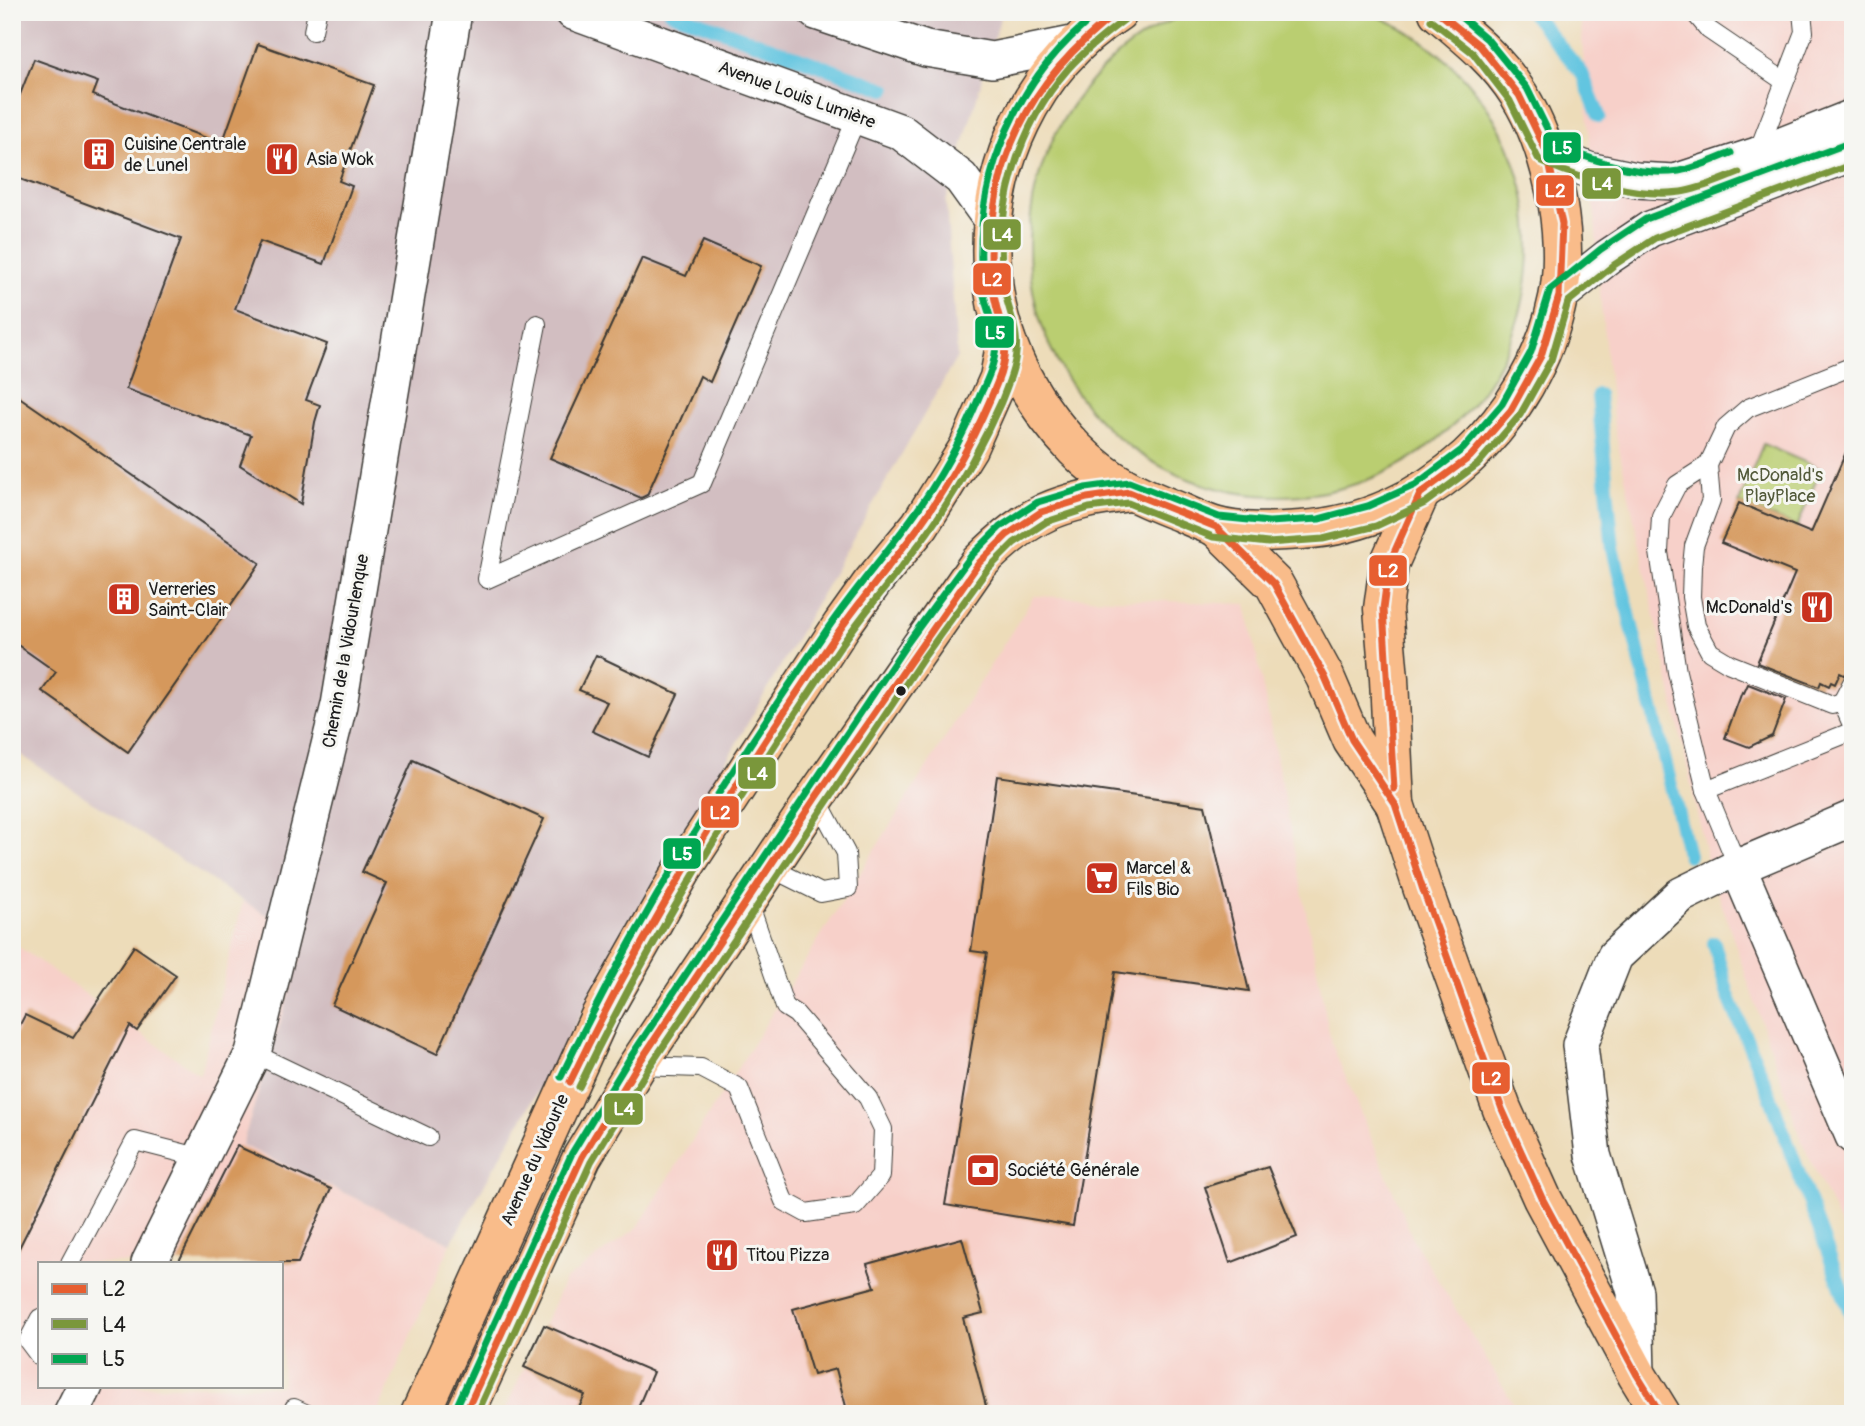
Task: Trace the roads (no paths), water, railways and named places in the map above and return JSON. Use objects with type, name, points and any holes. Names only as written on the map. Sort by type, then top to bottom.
[{"type":"main road","points":[[1097,23],[1044,81],[1019,124],[1001,172],[992,221],[992,282],[1006,341],[1026,385],[1054,427],[1088,462],[1129,492],[1216,527],[1269,533],[1321,529],[1372,516],[1420,494],[1470,457],[1511,410],[1541,356],[1559,296],[1562,224],[1547,153],[1519,95],[1480,46],[1438,12]]},
{"type":"main road","name":"Avenue du Vidourle","points":[[420,1414],[600,1016],[694,852],[842,625],[872,583],[920,525],[968,448],[999,378],[1006,341]]},
{"type":"main road","points":[[465,1414],[582,1157],[637,1066],[769,867],[979,563],[1007,535],[1041,512],[1087,498],[1129,492]]},
{"type":"main road","points":[[1420,494],[1389,564],[1382,609],[1389,679],[1395,804],[1502,1109],[1542,1198],[1637,1375],[1661,1414]]},
{"type":"main road","points":[[1216,527],[1274,584],[1325,677],[1352,740],[1395,804]]},
{"type":"street","name":"Chemin de la Vidourlenque","points":[[150,1262],[253,1053],[339,705],[454,12]]},
{"type":"street","name":"Avenue Louis Lumière","points":[[573,12],[901,132],[961,178],[992,221]]},
{"type":"street","points":[[816,12],[926,49],[992,60],[1097,23]]},
{"type":"street","points":[[1547,153],[1588,170],[1636,180],[1675,182],[1757,155],[1853,117]]},
{"type":"street","points":[[1559,296],[1608,257],[1650,229],[1853,153]]},
{"type":"street","points":[[1637,1375],[1634,1292],[1593,1155],[1580,1045],[1615,956],[1681,895],[1738,867],[1853,818]]},
{"type":"street","points":[[1738,867],[1853,1136]]},
{"type":"lane","points":[[313,31],[317,12]]},
{"type":"lane","points":[[1694,12],[1709,30],[1784,81]]},
{"type":"lane","points":[[1757,155],[1804,32],[1802,12]]},
{"type":"lane","points":[[537,324],[487,579],[702,482],[858,117]]},
{"type":"lane","points":[[1853,366],[1748,408],[1726,426],[1708,465],[1711,500],[1694,546],[1691,597],[1696,626],[1710,652],[1730,664],[1832,705],[1842,702],[1853,681]]},
{"type":"lane","points":[[1708,465],[1676,485],[1661,516],[1658,552],[1676,672],[1706,790],[1738,867]]},
{"type":"lane","points":[[1706,790],[1853,729],[1842,702]]},
{"type":"lane","points":[[769,867],[821,893],[848,888],[846,853],[816,797]]},
{"type":"lane","points":[[637,1066],[701,1068],[739,1088],[784,1201],[806,1213],[855,1206],[881,1176],[883,1129],[868,1098],[796,1014],[785,1007],[748,899]]},
{"type":"lane","points":[[253,1053],[428,1137]]},
{"type":"lane","points":[[70,1262],[135,1141],[202,1158]]},
{"type":"lane","points":[[38,1322],[28,1341],[38,1354]]},
{"type":"waterway","points":[[671,12],[885,89]]},
{"type":"waterway","points":[[1531,12],[1582,73],[1599,116]]},
{"type":"waterway","points":[[1598,395],[1613,549],[1688,855]]},
{"type":"waterway","points":[[1714,943],[1728,995],[1769,1093],[1853,1320]]},
{"type":"place","name":"Cuisine Centrale de Lunel","points":[[99,154]]},
{"type":"place","name":"Asia Wok","points":[[282,159]]},
{"type":"place","name":"Verreries Saint-Clair","points":[[124,599]]},
{"type":"place","name":"McDonald's","points":[[1817,607]]},
{"type":"place","name":"Marcel & Fils Bio","points":[[1102,878]]},
{"type":"place","name":"Société Générale","points":[[983,1170]]},
{"type":"place","name":"Titou Pizza","points":[[722,1255]]},
{"type":"park label","name":"McDonald's PlayPlace","points":[[1780,485]]}]
